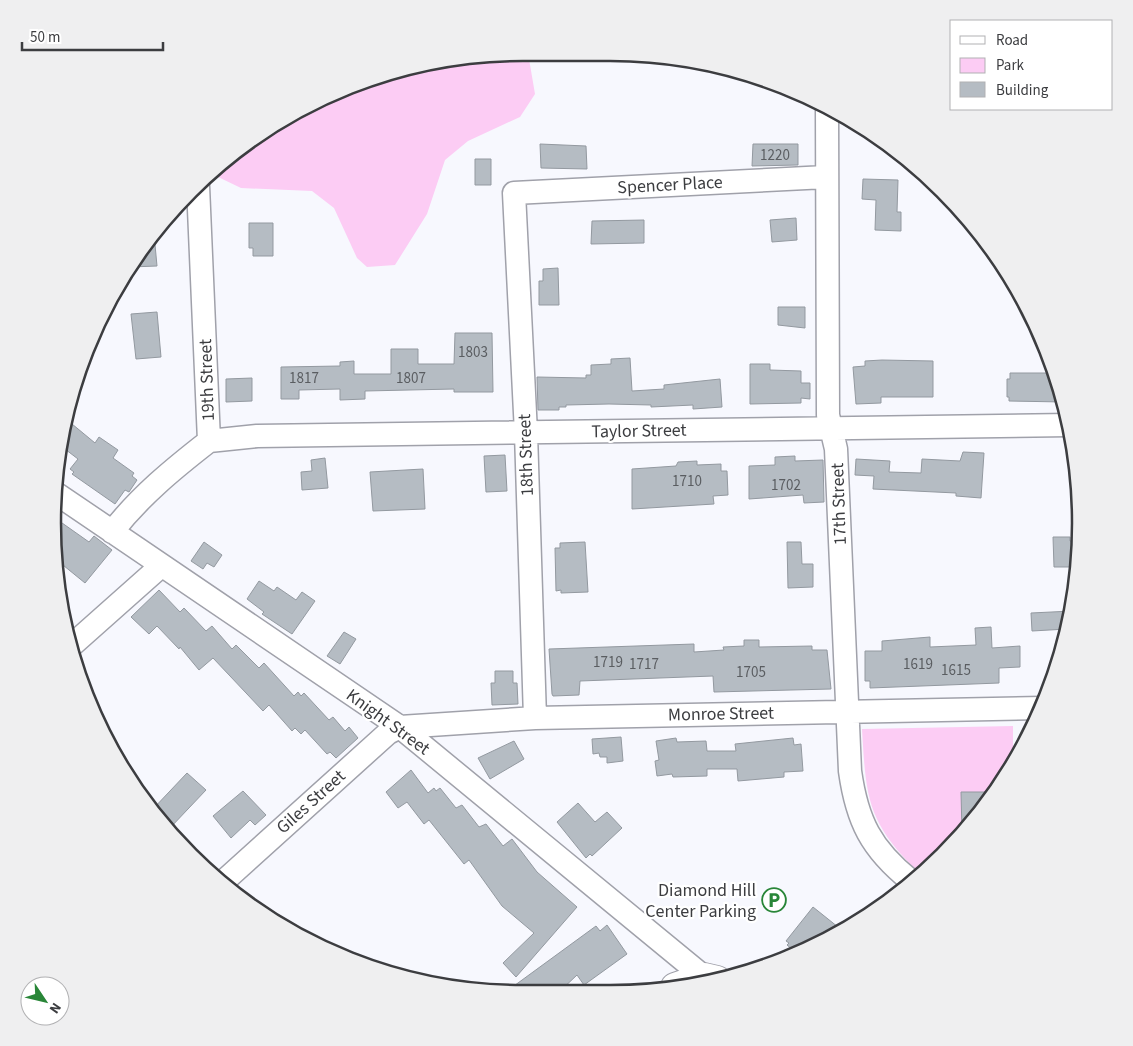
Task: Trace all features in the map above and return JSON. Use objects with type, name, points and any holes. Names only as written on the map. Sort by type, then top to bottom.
[{"type":"street","name":"17th Street","points":[[827,116],[828,415],[836,449],[850,771],[859,817],[864,827],[886,858],[906,877]]},
{"type":"street","name":"Spencer Place","points":[[514,193],[826,177]]},
{"type":"street","name":"18th Street","points":[[514,193],[526,433],[535,718]]},
{"type":"street","name":"19th Street","points":[[112,532],[141,497],[165,474],[209,440],[198,194]]},
{"type":"street","name":"Taylor Street","points":[[209,440],[257,436],[1061,425]]},
{"type":"street","name":"Knight Street","points":[[62,497],[400,727],[707,974]]},
{"type":"street","points":[[77,641],[161,566]]},
{"type":"street","name":"Monroe Street","points":[[400,727],[535,718],[1033,708]]},
{"type":"street","name":"Giles Street","points":[[228,877],[388,732],[400,727]]},
{"type":"green space","points":[[529,61],[535,94],[520,117],[468,141],[445,160],[427,214],[395,265],[367,267],[357,258],[334,208],[312,191],[241,188],[218,177],[266,139],[292,123],[346,96],[403,77],[433,70],[493,62]]},
{"type":"green space","points":[[1013,726],[1013,748],[994,780],[976,804],[937,850],[915,869],[888,838],[872,808],[865,773],[862,729]]},
{"type":"building","points":[[540,144],[586,146],[587,169],[541,168]]},
{"type":"building","points":[[753,144],[798,144],[798,165],[752,166]]},
{"type":"building","points":[[475,159],[491,159],[491,185],[475,185]]},
{"type":"building","points":[[863,179],[898,180],[897,212],[901,212],[901,231],[875,230],[876,200],[862,199]]},
{"type":"building","points":[[796,218],[797,240],[772,242],[770,220]]},
{"type":"building","points":[[644,220],[644,243],[591,244],[592,221]]},
{"type":"building","points":[[249,223],[273,223],[273,256],[253,256],[253,248],[249,248]]},
{"type":"building","points":[[155,245],[157,266],[139,267]]},
{"type":"building","points":[[558,268],[559,305],[539,305],[539,281],[543,281],[543,269]]},
{"type":"building","points":[[778,307],[805,307],[805,328],[778,325]]},
{"type":"building","points":[[157,312],[161,357],[136,359],[131,314]]},
{"type":"building","points":[[455,333],[492,333],[493,392],[454,392],[454,389],[365,391],[365,399],[340,400],[340,389],[299,390],[299,399],[281,399],[281,367],[340,366],[340,362],[354,361],[354,374],[391,374],[391,349],[418,349],[418,364],[454,364]]},
{"type":"building","points":[[630,358],[632,391],[664,389],[664,385],[720,379],[722,407],[693,409],[693,405],[651,407],[651,405],[609,404],[566,405],[566,407],[559,407],[559,410],[538,410],[537,377],[586,378],[586,375],[591,375],[591,365],[611,364],[611,359]]},
{"type":"building","points":[[865,361],[933,361],[933,397],[881,397],[881,403],[856,404],[853,367],[865,366]]},
{"type":"building","points":[[750,364],[770,364],[770,370],[801,371],[801,383],[810,383],[810,399],[801,398],[801,403],[750,404]]},
{"type":"building","points":[[1010,373],[1046,373],[1056,402],[1009,401],[1009,397],[1007,397],[1007,379],[1010,379]]},
{"type":"building","points":[[252,378],[252,401],[226,402],[226,379]]},
{"type":"building","points":[[72,424],[95,443],[99,437],[118,450],[113,458],[134,473],[132,476],[137,480],[129,492],[125,490],[115,504],[72,474],[74,472],[70,469],[78,459],[67,451]]},
{"type":"building","points":[[963,452],[984,453],[981,498],[956,496],[956,493],[873,489],[874,476],[855,475],[856,459],[890,461],[889,472],[921,473],[922,459],[960,461]]},
{"type":"building","points":[[505,455],[507,491],[486,492],[484,456]]},
{"type":"building","points":[[795,456],[795,461],[823,460],[824,502],[804,503],[803,495],[749,499],[749,466],[775,465],[775,457]]},
{"type":"building","points":[[325,458],[328,488],[302,490],[301,472],[312,471],[311,460]]},
{"type":"building","points":[[697,461],[697,465],[721,464],[721,471],[727,471],[728,495],[713,496],[714,504],[632,509],[632,469],[676,466],[678,462]]},
{"type":"building","points":[[423,469],[425,509],[373,511],[370,472]]},
{"type":"building","points":[[61,522],[89,542],[94,536],[112,550],[85,583],[63,565]]},
{"type":"building","points":[[1053,537],[1070,537],[1070,567],[1054,567]]},
{"type":"building","points":[[204,542],[222,555],[214,567],[207,563],[203,569],[191,561]]},
{"type":"building","points":[[585,542],[588,592],[561,593],[561,590],[556,591],[555,548],[560,548],[560,543]]},
{"type":"building","points":[[787,542],[801,542],[802,564],[813,564],[813,587],[788,588]]},
{"type":"building","points":[[259,581],[274,591],[277,587],[296,600],[302,592],[315,601],[292,634],[262,614],[264,612],[247,599]]},
{"type":"building","points":[[159,590],[180,612],[184,608],[206,631],[212,626],[232,649],[236,645],[259,668],[264,663],[294,696],[298,692],[301,696],[304,693],[329,720],[333,717],[345,731],[349,727],[358,738],[336,758],[330,752],[327,754],[305,730],[301,734],[295,728],[292,731],[269,705],[263,711],[213,658],[199,670],[180,647],[179,649],[157,626],[149,634],[131,617]]},
{"type":"building","points":[[1063,611],[1059,629],[1032,631],[1031,613]]},
{"type":"building","points":[[991,627],[992,648],[1020,646],[1020,667],[999,668],[999,683],[870,688],[870,681],[865,681],[865,651],[882,651],[882,641],[930,637],[930,647],[976,645],[975,628]]},
{"type":"building","points":[[344,632],[356,639],[340,664],[327,656]]},
{"type":"building","points":[[744,640],[759,640],[759,647],[812,646],[812,650],[827,650],[831,689],[714,692],[713,676],[580,681],[579,695],[553,696],[552,694],[549,649],[694,644],[694,652],[724,650],[723,647],[744,646]]},
{"type":"building","points":[[495,671],[513,671],[513,683],[517,683],[518,704],[492,705],[491,683],[495,683]]},
{"type":"building","points":[[621,737],[623,761],[607,763],[607,757],[600,757],[599,753],[593,754],[592,739]]},
{"type":"building","points":[[676,738],[677,742],[706,741],[707,751],[736,751],[735,744],[793,738],[794,745],[801,744],[803,771],[784,772],[784,777],[738,781],[737,769],[707,769],[707,776],[673,777],[672,774],[657,776],[655,761],[659,760],[656,741]]},
{"type":"building","points":[[514,741],[524,759],[490,779],[478,758]]},
{"type":"building","points":[[411,770],[428,793],[434,788],[436,791],[440,788],[456,808],[462,805],[479,827],[486,824],[503,846],[512,839],[537,872],[577,907],[516,977],[503,963],[534,933],[502,906],[469,860],[464,864],[429,820],[424,824],[407,802],[398,808],[386,792]]},
{"type":"building","points":[[187,773],[206,790],[174,824],[157,804]]},
{"type":"building","points":[[243,791],[266,815],[255,825],[250,820],[231,838],[213,816]]},
{"type":"building","points":[[961,792],[985,792],[976,804],[962,821]]},
{"type":"building","points":[[578,803],[595,822],[607,812],[622,828],[592,856],[590,854],[586,858],[557,822]]},
{"type":"building","points":[[813,907],[836,926],[791,948],[786,941]]},
{"type":"building","points":[[607,925],[627,954],[584,985],[577,975],[566,985],[516,985],[596,926],[600,931]]},
{"type":"place","name":"Diamond Hill Center Parking","points":[[774,900]]}]
